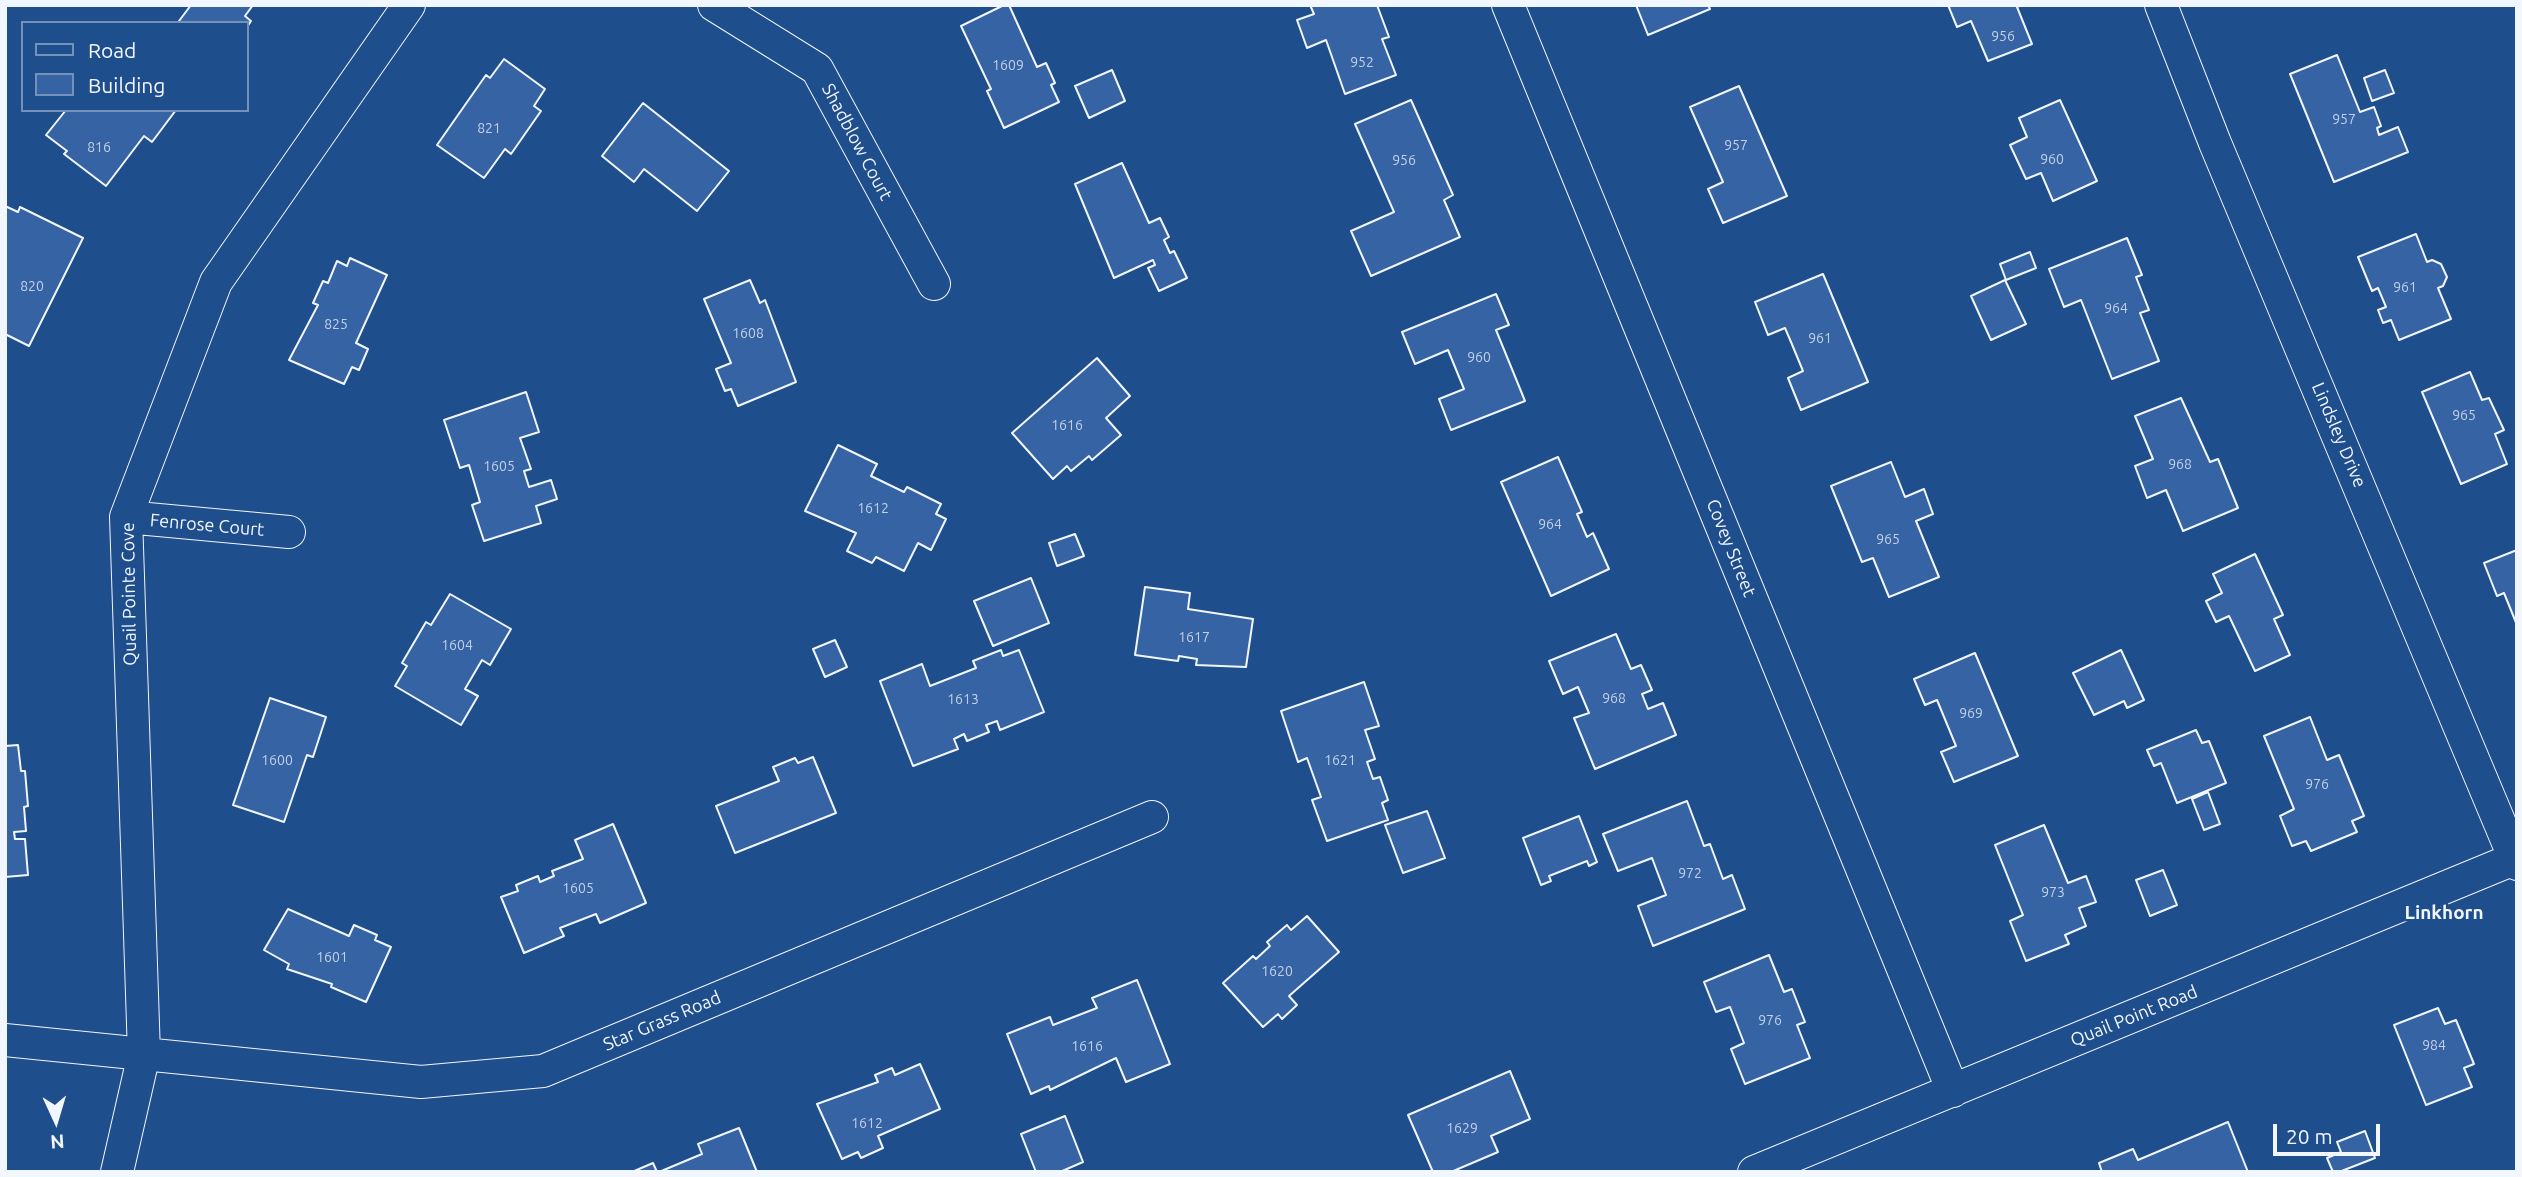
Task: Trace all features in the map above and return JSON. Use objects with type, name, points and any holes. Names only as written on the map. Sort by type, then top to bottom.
[{"type":"street","name":"Quail Pointe Cove","points":[[117,1172],[144,1054],[126,517],[216,282],[409,5]]},
{"type":"street","name":"Shadblow Court","points":[[714,5],[817,69],[934,284]]},
{"type":"street","name":"Covey Street","points":[[1508,5],[1953,1091]]},
{"type":"street","name":"Lindsley Drive","points":[[2161,5],[2516,861]]},
{"type":"street","name":"Fenrose Court","points":[[126,517],[289,533]]},
{"type":"street","name":"Star Grass Road","points":[[5,1041],[421,1082],[543,1071],[1152,817]]},
{"type":"street","name":"Quail Point Road","points":[[1754,1172],[2516,861]]},
{"type":"building","points":[[191,5],[253,5],[245,16],[251,21],[248,26],[248,21],[179,21]]},
{"type":"building","points":[[1009,5],[1037,67],[1046,63],[1055,83],[1051,85],[1059,102],[1004,128],[987,91],[991,89],[961,26]]},
{"type":"building","points":[[1310,5],[1377,5],[1389,37],[1382,39],[1396,75],[1345,94],[1326,40],[1307,48],[1297,20],[1314,14]]},
{"type":"building","points":[[1636,5],[1708,5],[1710,9],[1648,35]]},
{"type":"building","points":[[1948,5],[2022,5],[2017,7],[2032,44],[1988,61],[1971,21],[1957,27]]},
{"type":"building","points":[[2337,55],[2360,112],[2374,107],[2381,126],[2377,128],[2379,135],[2398,127],[2408,152],[2334,182],[2290,74]]},
{"type":"building","points":[[504,59],[545,89],[534,106],[541,111],[511,154],[505,149],[484,178],[437,145],[486,75],[490,78]]},
{"type":"building","points":[[1112,70],[1125,101],[1089,118],[1075,86]]},
{"type":"building","points":[[2385,70],[2394,93],[2372,101],[2364,78]]},
{"type":"building","points":[[1739,86],[1787,196],[1723,223],[1708,189],[1723,182],[1690,107]]},
{"type":"building","points":[[1411,100],[1453,195],[1444,200],[1460,237],[1371,276],[1351,231],[1394,212],[1355,124]]},
{"type":"building","points":[[2060,100],[2097,181],[2053,201],[2041,173],[2026,179],[2010,145],[2027,137],[2019,118]]},
{"type":"building","points":[[643,103],[729,171],[697,211],[644,169],[634,182],[602,156]]},
{"type":"building","points":[[64,112],[174,112],[152,142],[144,136],[106,186],[64,154],[67,151],[46,135]]},
{"type":"building","points":[[1122,163],[1149,223],[1160,218],[1169,237],[1164,240],[1170,253],[1174,251],[1187,278],[1159,291],[1148,268],[1155,265],[1153,260],[1114,278],[1075,184]]},
{"type":"building","points":[[5,206],[18,212],[20,207],[83,238],[29,346],[5,334]]},
{"type":"building","points":[[2416,234],[2427,262],[2432,260],[2441,264],[2447,277],[2443,286],[2438,288],[2451,319],[2399,340],[2391,320],[2383,323],[2378,310],[2386,307],[2378,288],[2372,291],[2358,257]]},
{"type":"building","points":[[2127,238],[2142,275],[2136,277],[2149,310],[2140,313],[2159,361],[2112,379],[2081,300],[2064,307],[2049,269]]},
{"type":"building","points":[[2030,252],[2036,268],[2006,280],[2000,264]]},
{"type":"building","points":[[350,258],[387,275],[356,343],[368,349],[359,370],[352,367],[344,384],[289,360],[318,305],[313,303],[323,281],[328,283],[337,261],[347,266]]},
{"type":"building","points":[[1823,274],[1868,382],[1801,410],[1788,378],[1803,371],[1791,342],[1785,328],[1768,335],[1755,302]]},
{"type":"building","points":[[750,280],[760,303],[765,300],[796,382],[738,406],[731,389],[725,391],[716,369],[731,363],[704,299]]},
{"type":"building","points":[[2005,280],[2026,324],[1991,340],[1971,296]]},
{"type":"building","points":[[1496,294],[1509,325],[1496,330],[1525,401],[1451,430],[1439,399],[1464,389],[1448,350],[1415,364],[1402,332]]},
{"type":"building","points":[[1097,358],[1130,396],[1106,418],[1121,435],[1092,460],[1089,456],[1071,471],[1067,466],[1053,479],[1012,433]]},
{"type":"building","points":[[2470,372],[2482,400],[2489,398],[2504,430],[2495,434],[2507,464],[2461,484],[2422,392]]},
{"type":"building","points":[[526,392],[539,432],[520,438],[531,469],[524,471],[529,487],[551,480],[557,499],[536,506],[541,523],[484,541],[472,505],[480,502],[469,465],[460,468],[444,420]]},
{"type":"building","points":[[2181,398],[2210,462],[2218,459],[2238,508],[2183,531],[2166,490],[2147,498],[2135,466],[2153,459],[2135,416]]},
{"type":"building","points":[[838,445],[877,464],[871,476],[904,492],[907,487],[941,504],[936,514],[946,519],[931,550],[918,543],[904,571],[876,557],[872,563],[847,551],[856,533],[805,511]]},
{"type":"building","points":[[1558,457],[1582,512],[1577,514],[1587,537],[1593,533],[1609,569],[1551,596],[1501,482]]},
{"type":"building","points":[[1891,462],[1905,497],[1924,489],[1933,514],[1916,521],[1939,577],[1889,597],[1873,558],[1862,562],[1831,486]]},
{"type":"building","points":[[1075,534],[1084,556],[1057,566],[1049,543]]},
{"type":"building","points":[[2517,550],[2517,625],[2504,593],[2497,596],[2484,563]]},
{"type":"building","points":[[2255,554],[2283,615],[2274,619],[2290,655],[2255,671],[2229,616],[2216,622],[2206,601],[2222,593],[2213,574]]},
{"type":"building","points":[[1031,578],[1049,623],[993,646],[974,601]]},
{"type":"building","points":[[1145,587],[1190,593],[1188,609],[1253,619],[1246,667],[1196,665],[1197,659],[1179,656],[1178,661],[1135,655]]},
{"type":"building","points":[[450,594],[511,629],[490,665],[482,660],[465,689],[478,696],[461,725],[395,686],[407,666],[402,663],[426,622],[431,625]]},
{"type":"building","points":[[1616,634],[1631,669],[1641,665],[1652,690],[1642,694],[1648,709],[1663,703],[1676,735],[1595,769],[1574,718],[1589,713],[1578,687],[1563,694],[1549,661]]},
{"type":"building","points":[[835,640],[847,667],[825,677],[813,649]]},
{"type":"building","points":[[1001,650],[1003,656],[1019,650],[1044,712],[1000,730],[997,721],[986,725],[989,732],[967,741],[964,734],[954,739],[958,749],[913,766],[880,681],[922,664],[930,686],[976,668],[973,661]]},
{"type":"building","points":[[2121,650],[2144,700],[2127,708],[2124,701],[2094,715],[2073,673]]},
{"type":"building","points":[[1975,653],[2018,756],[1954,782],[1941,752],[1956,746],[1937,700],[1925,705],[1914,679]]},
{"type":"building","points":[[1364,682],[1379,726],[1365,730],[1375,759],[1367,762],[1373,779],[1380,777],[1388,800],[1382,803],[1388,820],[1327,841],[1312,800],[1321,797],[1307,758],[1298,762],[1281,711]]},
{"type":"building","points":[[270,698],[326,717],[313,757],[307,755],[284,822],[233,805]]},
{"type":"building","points":[[2310,717],[2327,760],[2339,755],[2364,816],[2352,821],[2357,832],[2311,851],[2306,841],[2292,846],[2280,816],[2294,809],[2264,736]]},
{"type":"building","points":[[2196,730],[2202,743],[2209,741],[2226,783],[2177,803],[2161,763],[2154,766],[2147,750]]},
{"type":"building","points":[[18,745],[21,771],[25,771],[28,806],[24,807],[26,831],[14,832],[15,839],[25,839],[28,875],[5,877],[5,746]]},
{"type":"building","points":[[813,757],[836,813],[735,853],[716,806],[779,781],[773,767],[795,758],[798,763]]},
{"type":"building","points":[[2208,792],[2220,824],[2204,830],[2192,799]]},
{"type":"building","points":[[1687,801],[1704,846],[1710,844],[1723,879],[1732,875],[1745,909],[1653,946],[1638,906],[1666,895],[1652,858],[1618,871],[1603,834]]},
{"type":"building","points":[[1427,811],[1445,858],[1403,873],[1385,825]]},
{"type":"building","points":[[1579,816],[1597,862],[1589,866],[1587,861],[1549,876],[1551,881],[1541,885],[1523,838]]},
{"type":"building","points":[[613,824],[646,903],[600,923],[596,914],[560,928],[564,936],[524,953],[501,897],[518,891],[516,885],[538,876],[540,882],[554,876],[552,871],[583,859],[575,840]]},
{"type":"building","points":[[2044,825],[2068,883],[2086,876],[2096,902],[2079,908],[2086,926],[2065,935],[2069,944],[2026,961],[2010,921],[2023,915],[1995,845]]},
{"type":"building","points":[[2163,870],[2177,905],[2150,916],[2136,880]]},
{"type":"building","points":[[288,909],[349,936],[354,925],[377,935],[375,940],[391,947],[366,1002],[331,987],[332,984],[287,969],[289,964],[264,950]]},
{"type":"building","points":[[1307,916],[1339,952],[1289,996],[1297,1005],[1282,1019],[1278,1014],[1263,1027],[1223,983],[1253,956],[1256,959],[1270,946],[1267,942],[1287,925],[1291,930]]},
{"type":"building","points":[[1769,955],[1784,992],[1792,989],[1805,1022],[1797,1025],[1810,1058],[1745,1084],[1731,1049],[1744,1043],[1730,1007],[1716,1012],[1704,982]]},
{"type":"building","points":[[1137,980],[1170,1064],[1126,1082],[1116,1058],[1050,1090],[1049,1086],[1031,1094],[1007,1034],[1050,1017],[1053,1025],[1097,1008],[1092,998]]},
{"type":"building","points":[[2438,1008],[2445,1024],[2456,1020],[2474,1064],[2464,1068],[2472,1087],[2426,1105],[2394,1025]]},
{"type":"building","points":[[920,1064],[940,1109],[878,1136],[883,1148],[861,1158],[858,1152],[842,1159],[817,1104],[878,1082],[875,1075],[892,1068],[895,1075]]},
{"type":"building","points":[[1510,1071],[1530,1119],[1491,1136],[1498,1152],[1451,1172],[1433,1172],[1408,1115]]},
{"type":"building","points":[[1065,1116],[1083,1162],[1060,1172],[1036,1172],[1021,1134]]},
{"type":"building","points":[[2228,1122],[2248,1172],[2102,1172],[2099,1163],[2133,1149],[2138,1160]]},
{"type":"building","points":[[739,1128],[757,1172],[659,1172],[702,1154],[698,1144]]},
{"type":"building","points":[[2365,1131],[2375,1158],[2333,1172],[2327,1158],[2341,1152],[2337,1142]]},
{"type":"building","points":[[653,1163],[657,1172],[632,1172]]},
{"type":"district","name":"Linkhorn","points":[[2444,913]]}]
